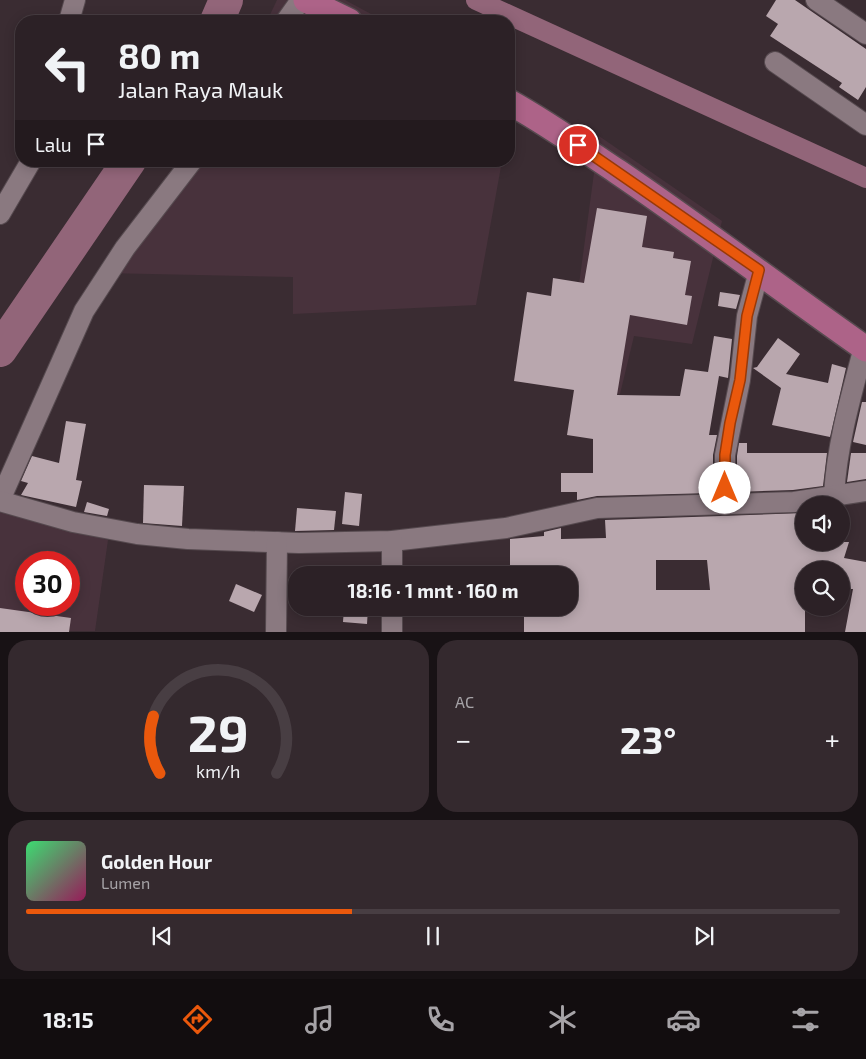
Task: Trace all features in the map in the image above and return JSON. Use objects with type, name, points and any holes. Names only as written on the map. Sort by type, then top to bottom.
[{"type":"main road","points":[[310,1],[337,15]]},
{"type":"main road","points":[[515,105],[540,119],[759,270],[865,348]]},
{"type":"street","points":[[71,15],[75,0]]},
{"type":"street","points":[[816,0],[866,34]]},
{"type":"street","points":[[293,15],[310,1]]},
{"type":"street","points":[[775,62],[866,124]]},
{"type":"street","points":[[0,214],[27,167]]},
{"type":"street","points":[[187,167],[125,248],[84,311],[0,500],[73,522],[137,534],[276,542],[392,541],[506,528],[597,508],[794,502],[866,491]]},
{"type":"street","points":[[725,505],[726,447],[740,380],[747,316],[759,270]]},
{"type":"street","points":[[834,495],[840,438],[865,348]]},
{"type":"street","points":[[392,541],[392,566]]},
{"type":"street","points":[[276,542],[276,632]]},
{"type":"street","points":[[392,616],[392,632]]},
{"type":"shaded area","points":[[277,0],[345,0],[373,15],[270,15]]},
{"type":"shaded area","points":[[599,136],[722,221],[692,344],[634,336],[620,394],[565,388]]},
{"type":"shaded area","points":[[184,167],[501,167],[476,305],[293,314],[293,277],[104,273]]},
{"type":"shaded area","points":[[0,507],[108,540],[95,631],[0,631]]},
{"type":"building","points":[[776,0],[795,0],[866,49],[866,87],[858,100],[839,87],[842,83],[770,36],[778,24],[766,16]]},
{"type":"building","points":[[597,208],[647,216],[642,247],[674,252],[673,258],[691,261],[685,295],[692,296],[687,325],[630,315],[617,395],[680,396],[685,369],[708,372],[714,336],[732,339],[728,378],[719,376],[709,435],[717,435],[713,455],[713,493],[597,496],[577,500],[577,492],[561,492],[561,473],[593,473],[593,439],[567,435],[574,390],[514,381],[527,292],[551,296],[553,278],[584,283]]},
{"type":"building","points":[[720,292],[740,295],[736,309],[718,306]]},
{"type":"building","points":[[778,338],[800,354],[786,374],[828,383],[832,364],[846,368],[830,437],[772,425],[781,388],[753,368],[757,367]]},
{"type":"building","points":[[862,402],[866,402],[866,445],[853,442]]},
{"type":"building","points":[[66,421],[86,424],[76,480],[82,481],[76,507],[21,495],[28,483],[21,481],[32,456],[59,463]]},
{"type":"building","points":[[739,443],[747,443],[747,453],[827,453],[823,486],[793,490],[737,492]]},
{"type":"building","points":[[851,453],[866,453],[866,479],[847,482]]},
{"type":"building","points":[[144,485],[184,486],[182,526],[143,523]]},
{"type":"building","points":[[345,492],[362,494],[359,526],[342,524]]},
{"type":"building","points":[[87,502],[109,509],[107,516],[84,512]]},
{"type":"building","points":[[297,508],[336,511],[334,530],[295,531]]},
{"type":"building","points":[[795,513],[795,551],[846,551],[844,558],[866,562],[866,632],[845,632],[848,616],[850,616],[853,589],[850,589],[850,561],[795,561],[795,616],[805,616],[805,632],[524,632],[524,616],[578,616],[578,566],[510,566],[510,539],[544,536],[544,532],[561,528],[561,539],[606,538],[605,520]],"holes":[[[656,560],[707,560],[710,590],[656,590]]]},
{"type":"building","points":[[236,584],[262,595],[254,612],[229,601]]},
{"type":"building","points":[[0,608],[15,610],[15,616],[71,618],[69,632],[0,632]]},
{"type":"building","points":[[343,616],[368,616],[367,624],[343,622]]},
{"type":"waterway","points":[[220,15],[226,0]]},
{"type":"waterway","points":[[476,0],[509,15]]},
{"type":"waterway","points":[[515,18],[866,178]]},
{"type":"waterway","points":[[0,350],[125,167]]},
{"type":"route","points":[[578,145],[759,270],[747,316],[742,347],[740,380],[725,455],[725,488]]}]
